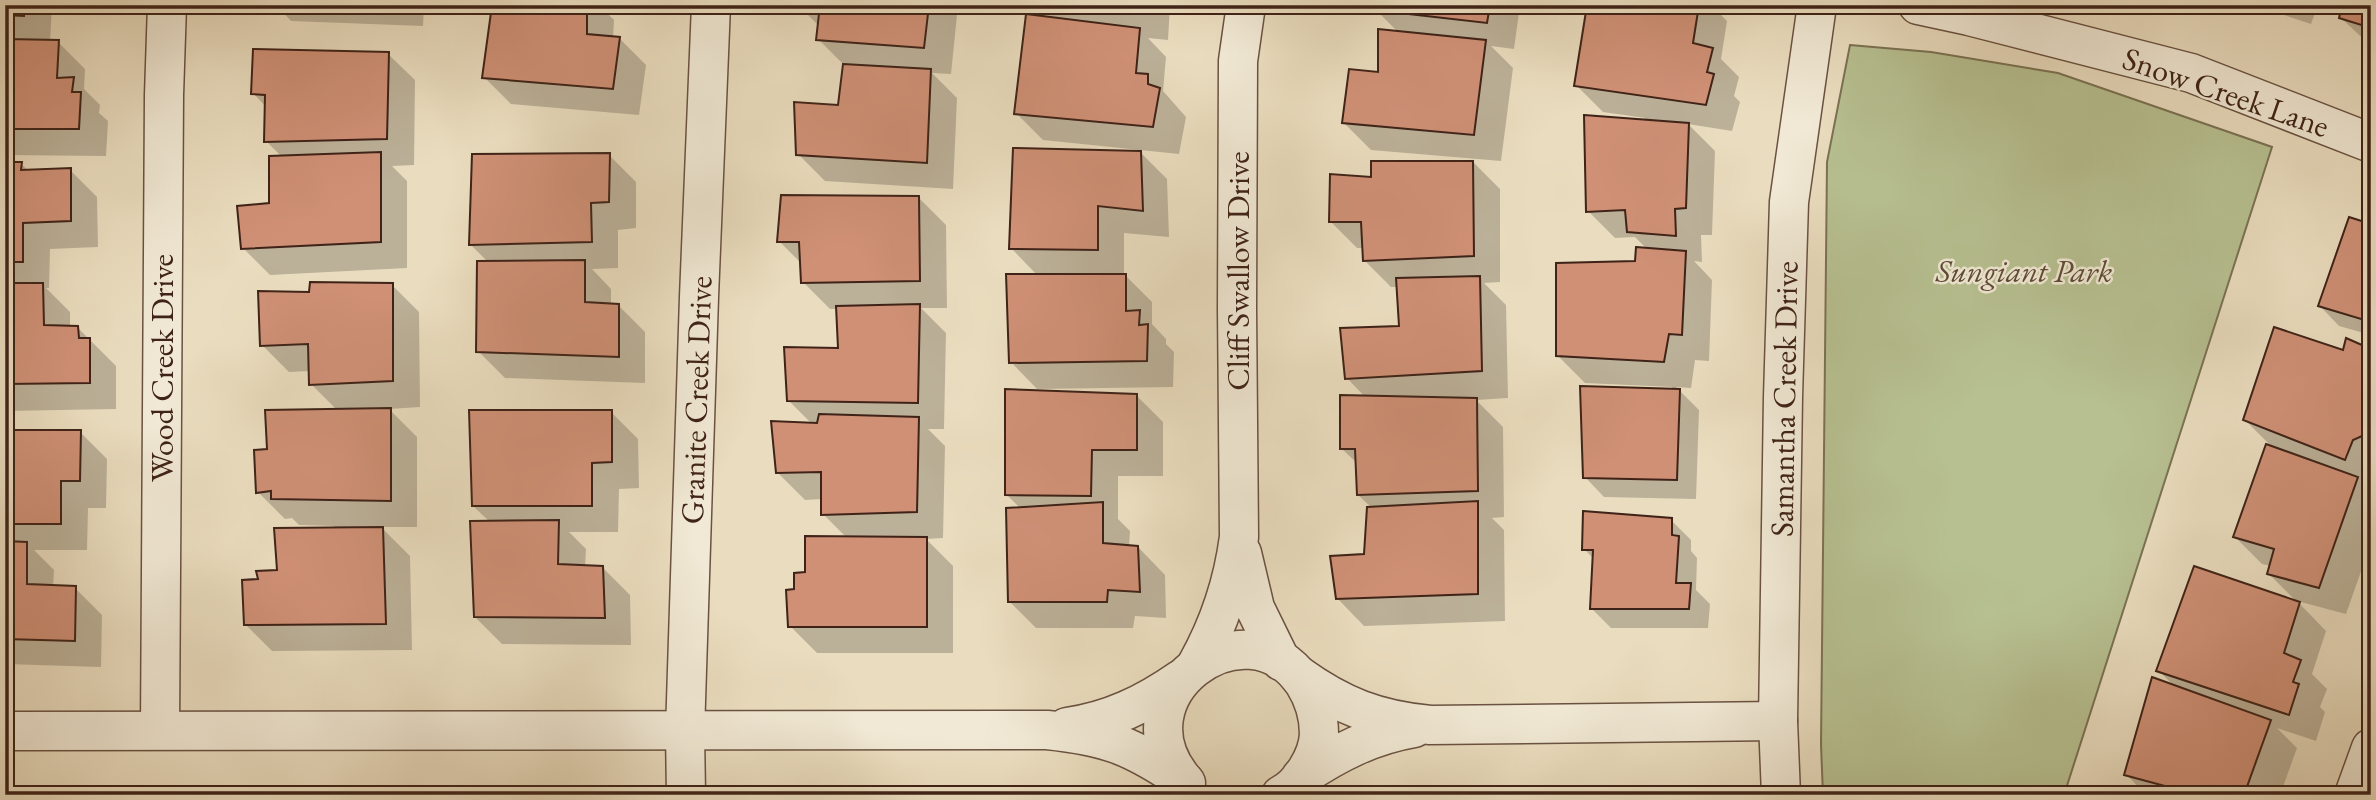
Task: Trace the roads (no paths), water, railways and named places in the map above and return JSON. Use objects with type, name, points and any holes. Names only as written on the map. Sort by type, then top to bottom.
[{"type":"street","name":"Wood Creek Drive","points":[[160,730],[167,5]]},
{"type":"street","name":"Granite Creek Drive","points":[[686,795],[685,732],[698,311],[711,5]]},
{"type":"street","name":"Cliff Swallow Drive","points":[[1193,788],[1172,763],[1164,742],[1164,720],[1170,698],[1213,636],[1234,572],[1239,537],[1238,61],[1246,5]]},
{"type":"street","name":"Samantha Creek Drive","points":[[1781,795],[1778,721],[1789,202],[1817,5]]},
{"type":"street","name":"Snow Creek Lane","points":[[1917,5],[2191,73],[2371,144]]},
{"type":"street","name":"Cliff Swallow Drive","points":[[1239,537],[1255,608],[1289,668],[1311,693],[1318,714],[1319,737],[1313,758],[1288,790]]},
{"type":"street","points":[[1047,730],[1087,725],[1125,712],[1154,698],[1217,654],[1238,650],[1261,653],[1346,706],[1401,723],[1430,725],[1778,721]]},
{"type":"street","points":[[1288,790],[1332,756],[1366,740],[1398,730],[1430,725]]},
{"type":"street","points":[[5,732],[1047,730],[1082,733],[1116,742],[1152,759],[1193,788]]},
{"type":"street","points":[[2354,795],[2371,748]]},
{"type":"park label","name":"Sungiant Park","points":[[2024,271]]}]
